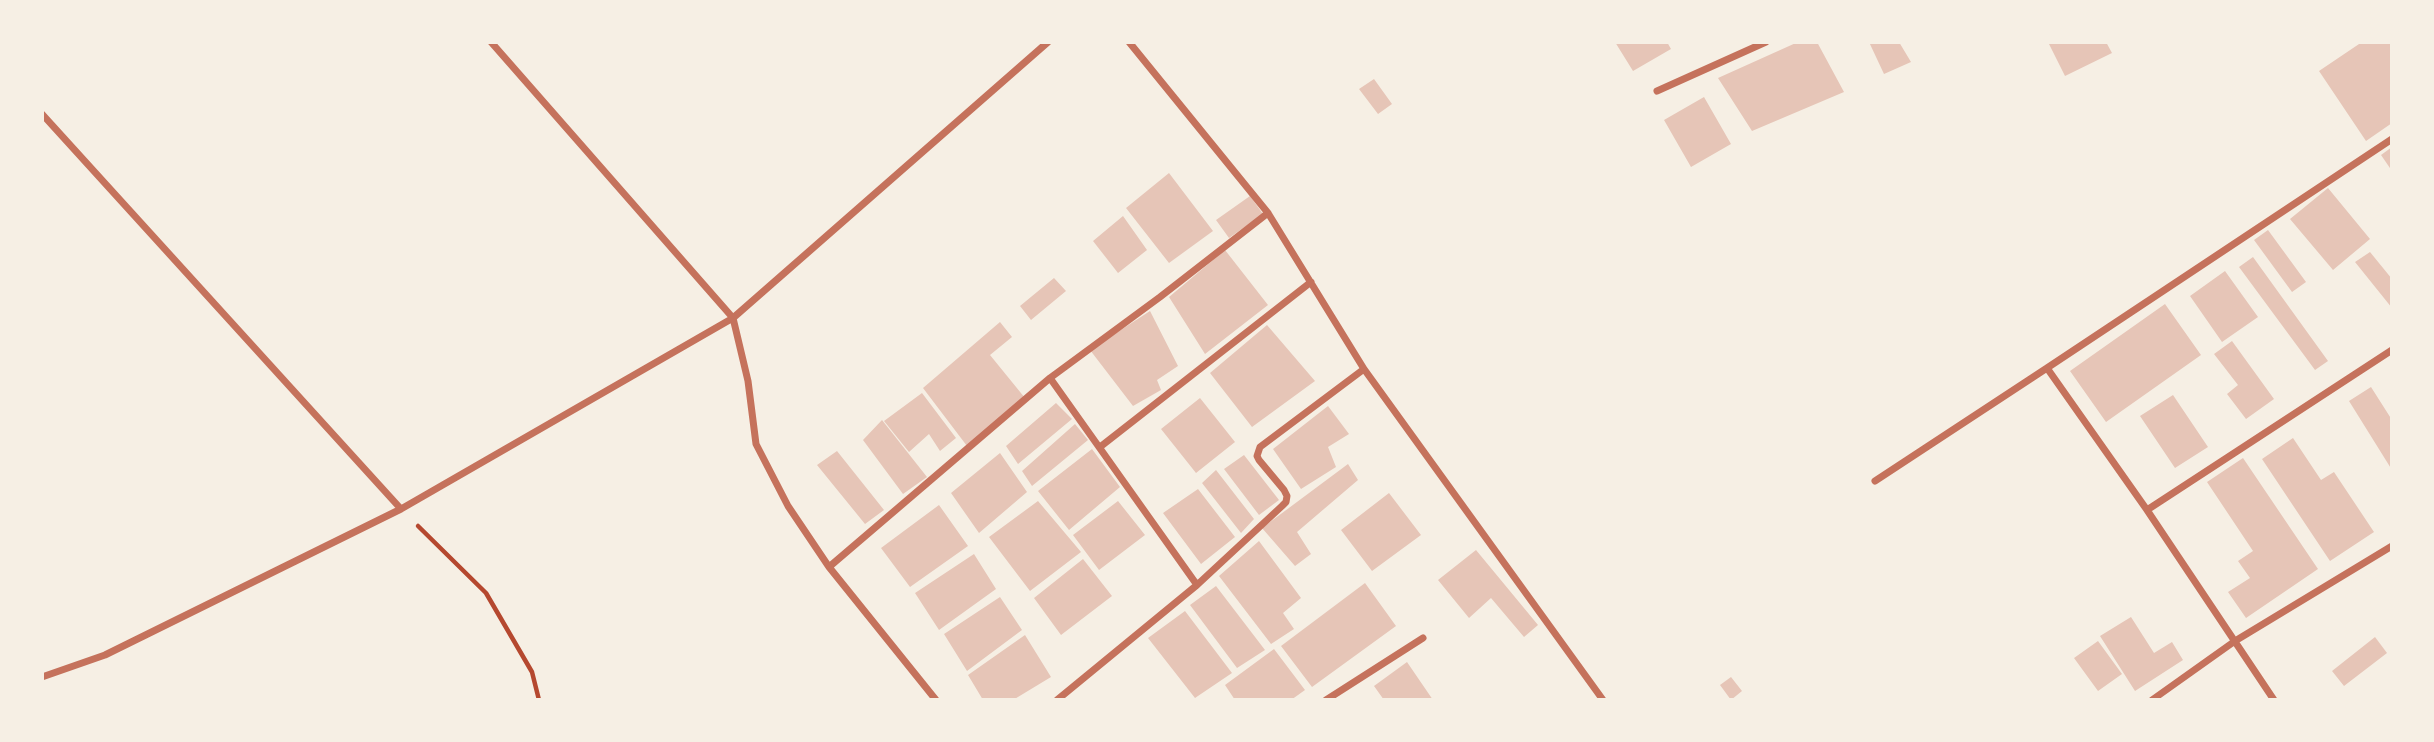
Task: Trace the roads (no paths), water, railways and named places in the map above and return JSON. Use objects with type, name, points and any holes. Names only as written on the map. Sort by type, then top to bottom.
[{"type":"street","points":[[42,677],[105,655],[401,509],[733,318],[1048,42]]},
{"type":"street","points":[[1129,42],[1268,213],[1364,369],[1603,700]]},
{"type":"street","points":[[1657,91],[1766,42]]},
{"type":"street","points":[[494,43],[733,318],[748,382],[756,444],[788,506],[829,567],[936,700]]},
{"type":"street","points":[[42,114],[401,509]]},
{"type":"street","points":[[1875,481],[2392,139]]},
{"type":"street","points":[[829,567],[1050,378],[1160,298],[1268,213]]},
{"type":"street","points":[[1100,447],[1311,282]]},
{"type":"street","points":[[2147,510],[2392,350]]},
{"type":"street","points":[[2047,368],[2147,510],[2274,700]]},
{"type":"street","points":[[1057,700],[1196,585],[1286,502],[1284,490],[1257,456],[1260,447],[1364,369]]},
{"type":"street","points":[[1050,378],[1196,585]]},
{"type":"street","points":[[2152,700],[2235,641],[2392,546]]},
{"type":"street","points":[[1326,700],[1423,638]]}]
